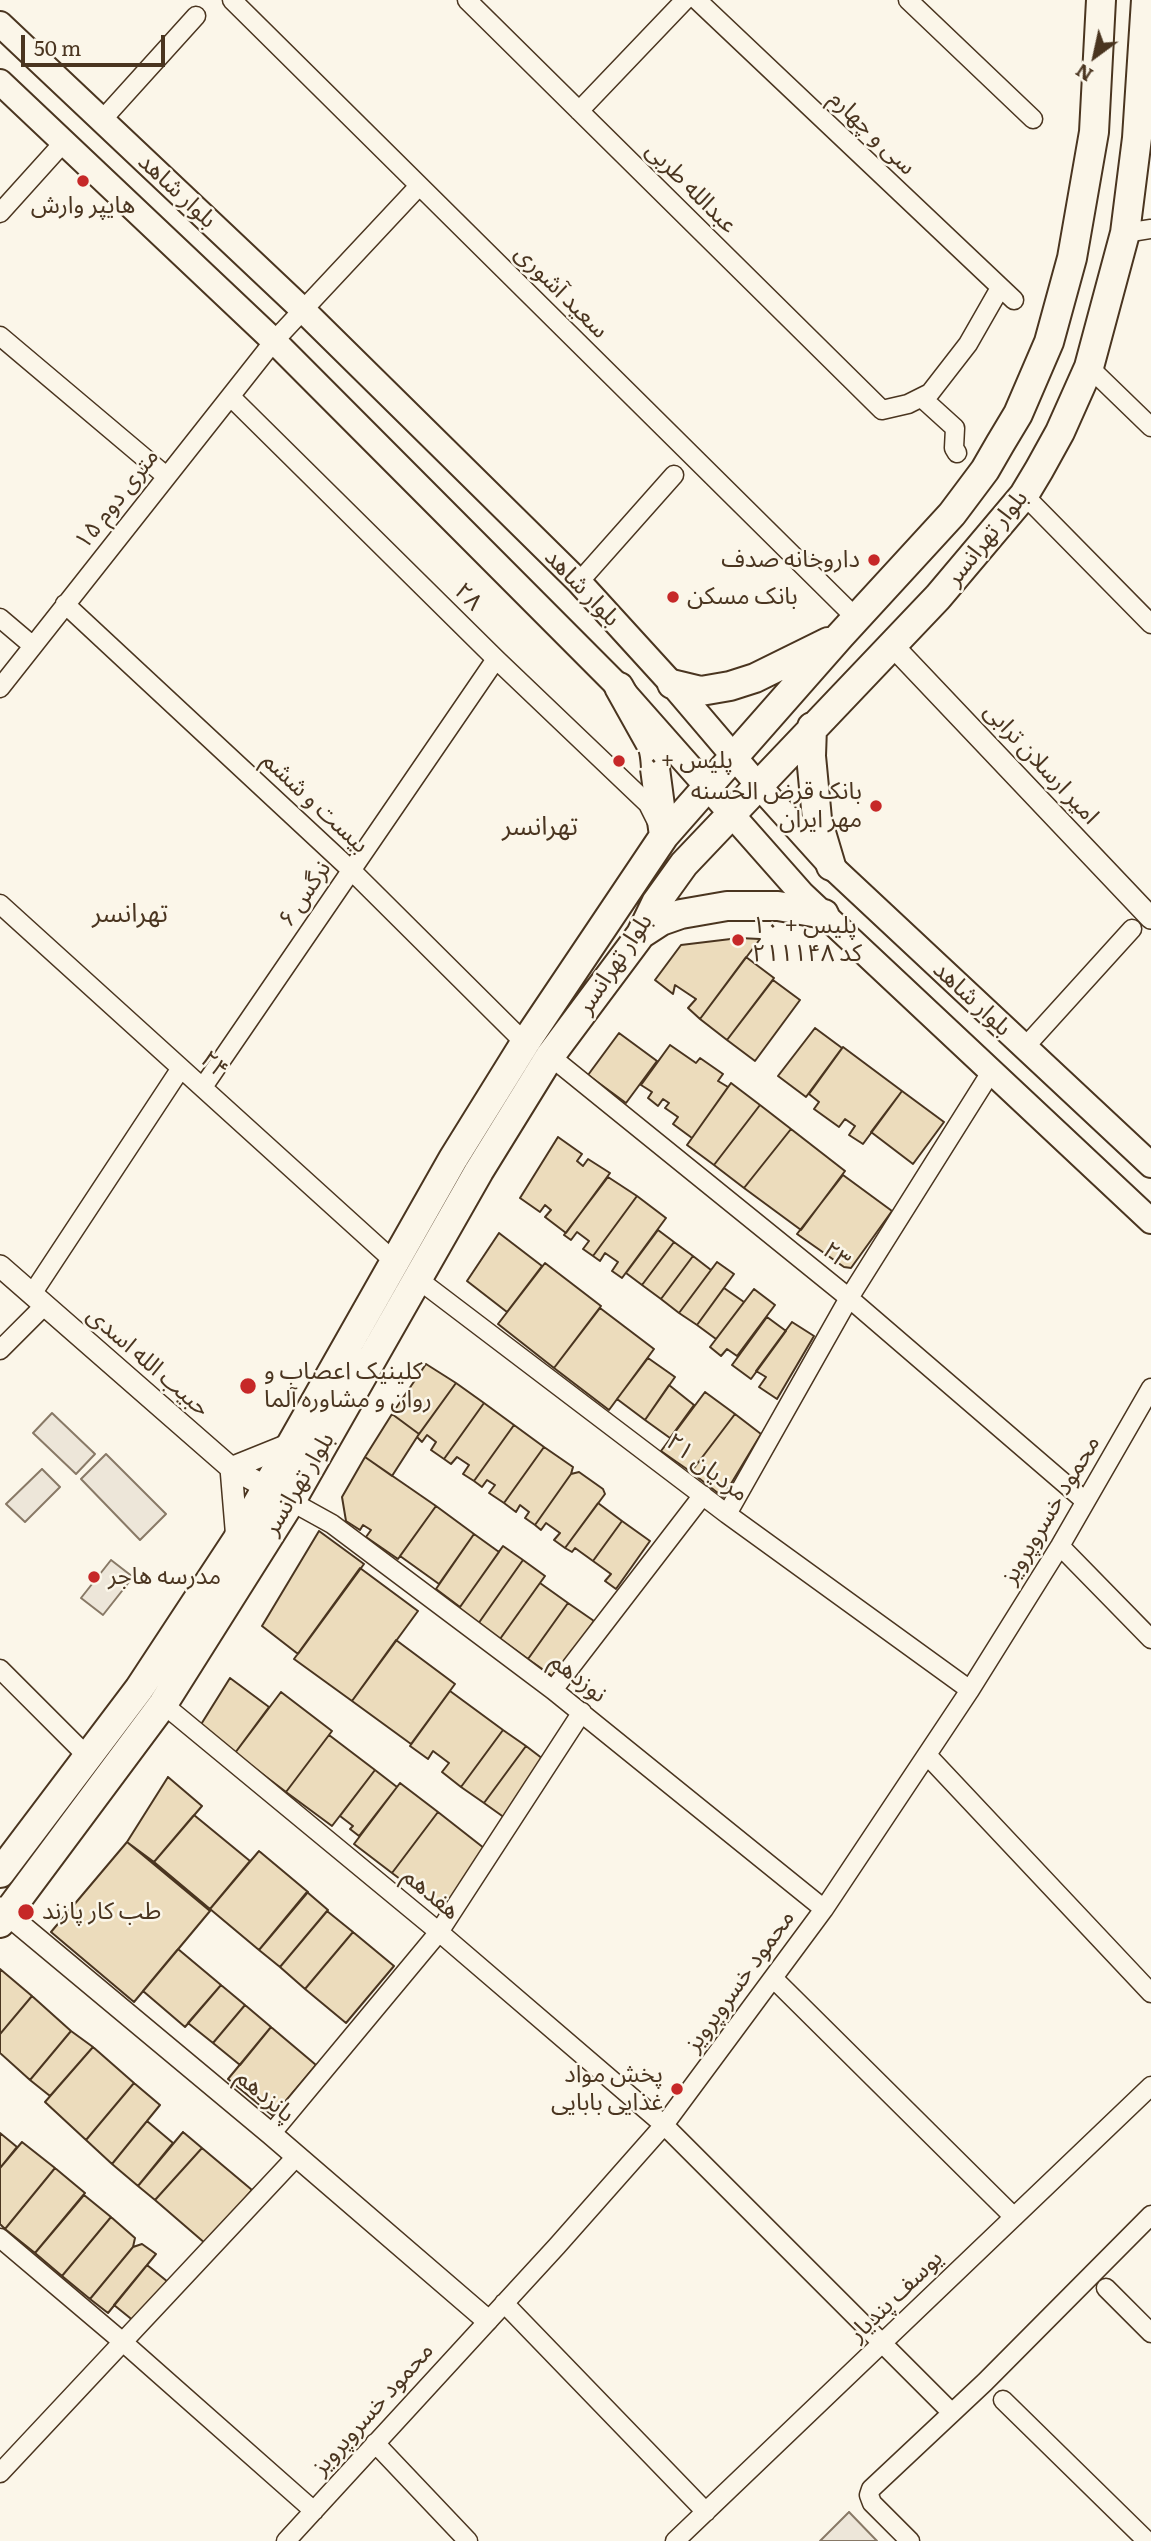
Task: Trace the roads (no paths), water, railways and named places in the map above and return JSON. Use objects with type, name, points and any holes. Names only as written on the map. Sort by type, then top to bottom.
[{"type":"main road","name":"بلوار تهرانسر","points":[[2,1915],[163,1704],[453,1159],[525,1043],[664,836],[733,755],[952,514],[985,470],[1018,414],[1037,373],[1052,330],[1081,218],[1094,132],[1101,0]]},
{"type":"main road","name":"بلوار تهرانسر","points":[[287,1475],[419,1280],[479,1171],[550,1056],[642,934],[656,903],[684,864],[938,597],[1024,495],[1060,432],[1089,367],[1138,231],[1137,138],[1146,0]]},
{"type":"main road","name":"بلوار شاهد","points":[[0,24],[303,310],[579,583],[672,684],[831,866],[1151,1165]]},
{"type":"main road","name":"بلوار شاهد","points":[[0,82],[274,341],[619,687],[802,894],[1151,1221]]},
{"type":"main road","points":[[672,684],[701,691],[755,678],[848,627]]},
{"type":"main road","points":[[619,687],[652,746],[664,836]]},
{"type":"main road","points":[[802,894],[831,866],[817,819],[811,756],[812,727]]},
{"type":"main road","points":[[642,934],[681,914],[727,906],[778,906],[824,914]]},
{"type":"main road","name":"بلوار تهرانسر","points":[[0,1873],[139,1689],[237,1540],[262,1522]]},
{"type":"street","name":"سعید آشوری","points":[[232,0],[419,186],[848,627]]},
{"type":"street","name":"عبدالله طربی","points":[[467,0],[882,410],[923,399]]},
{"type":"street","points":[[579,111],[685,0]]},
{"type":"street","name":"سی و چهارم","points":[[697,0],[1014,300]]},
{"type":"street","points":[[908,0],[1033,119]]},
{"type":"street","points":[[102,120],[196,16]]},
{"type":"street","points":[[0,213],[64,142]]},
{"type":"street","name":"۱۵ متری دوم","points":[[0,688],[274,341],[419,186]]},
{"type":"street","points":[[957,453],[954,448],[955,428],[923,399],[968,344],[1000,288]]},
{"type":"street","points":[[0,336],[166,476]]},
{"type":"street","points":[[1089,367],[1151,428]]},
{"type":"street","name":"۲۸","points":[[230,397],[496,659],[648,804],[664,836]]},
{"type":"street","points":[[579,583],[674,475]]},
{"type":"street","points":[[1024,495],[1151,624]]},
{"type":"street","name":"بیست و ششم","points":[[65,604],[352,870],[525,1043]]},
{"type":"street","points":[[0,618],[33,646]]},
{"type":"street","name":"امیر ارسلان ترابی","points":[[892,645],[1145,917]]},
{"type":"street","name":"نرگس ۶","points":[[203,1087],[496,659]]},
{"type":"street","name":"۲۴","points":[[0,904],[396,1263]]},
{"type":"street","points":[[1025,1047],[1145,917]]},
{"type":"street","name":"۲۳","points":[[550,1056],[849,1298],[1086,1501]]},
{"type":"street","points":[[0,1350],[38,1300],[181,1068]]},
{"type":"street","points":[[727,1514],[849,1298],[991,1072]]},
{"type":"street","name":"حبیب الله اسدی","points":[[0,1265],[231,1468],[287,1475]]},
{"type":"street","name":"۲۱ مردیان","points":[[419,1280],[727,1514],[970,1690]]},
{"type":"street","name":"محمود خسروپرویز","points":[[286,2541],[664,2125],[824,1909],[970,1690],[1086,1501],[1151,1388]]},
{"type":"street","points":[[237,1540],[231,1468],[287,1475]]},
{"type":"street","name":"نوزدهم","points":[[287,1475],[331,1524],[583,1713],[824,1909]]},
{"type":"street","points":[[553,1690],[703,1495]]},
{"type":"street","points":[[1059,1546],[1151,1639]]},
{"type":"street","points":[[0,1669],[88,1757]]},
{"type":"street","name":"هفدهم","points":[[163,1704],[439,1932],[664,2125],[952,2413]]},
{"type":"street","points":[[271,2134],[439,1932],[583,1713]]},
{"type":"street","points":[[926,1755],[1151,1993]]},
{"type":"street","name":"پانزدهم","points":[[2,1915],[271,2134],[487,2320]]},
{"type":"street","points":[[773,1978],[1014,2217]]},
{"type":"street","name":"یوسف پندیار","points":[[675,2541],[1151,2086]]},
{"type":"street","points":[[0,2473],[296,2157]]},
{"type":"street","points":[[910,2541],[872,2503],[869,2495],[871,2489],[952,2413],[1151,2215]]},
{"type":"street","points":[[0,2238],[124,2343],[314,2511]]},
{"type":"street","points":[[1106,2288],[1151,2333]]},
{"type":"street","points":[[504,2302],[706,2512]]},
{"type":"street","points":[[1003,2400],[1147,2541]]},
{"type":"street","points":[[375,2443],[468,2541]]},
{"type":"place","name":"هایپر وارش","points":[[83,181]]},
{"type":"place","name":"داروخانه صدف","points":[[874,560]]},
{"type":"place","name":"بانک مسکن","points":[[673,597]]},
{"type":"place","name":"پلیس +۱۰","points":[[619,761]]},
{"type":"place","name":"بانک قرض الحسنه مهر ایران","points":[[876,806]]},
{"type":"place","name":"پلیس + ۱۰ کد ۲۱۱۱۴۸","points":[[738,940]]},
{"type":"place","name":"کلینیک اعصاب و روان و مشاوره آلما","points":[[248,1386]]},
{"type":"place","name":"مدرسه هاجر","points":[[94,1577]]},
{"type":"place","name":"طب کار پازند","points":[[26,1912]]},
{"type":"place","name":"پخش مواد غذایی بابایی","points":[[677,2089]]},
{"type":"district","name":"تهرانسر","points":[[540,827]]},
{"type":"district","name":"تهرانسر","points":[[130,914]]}]
